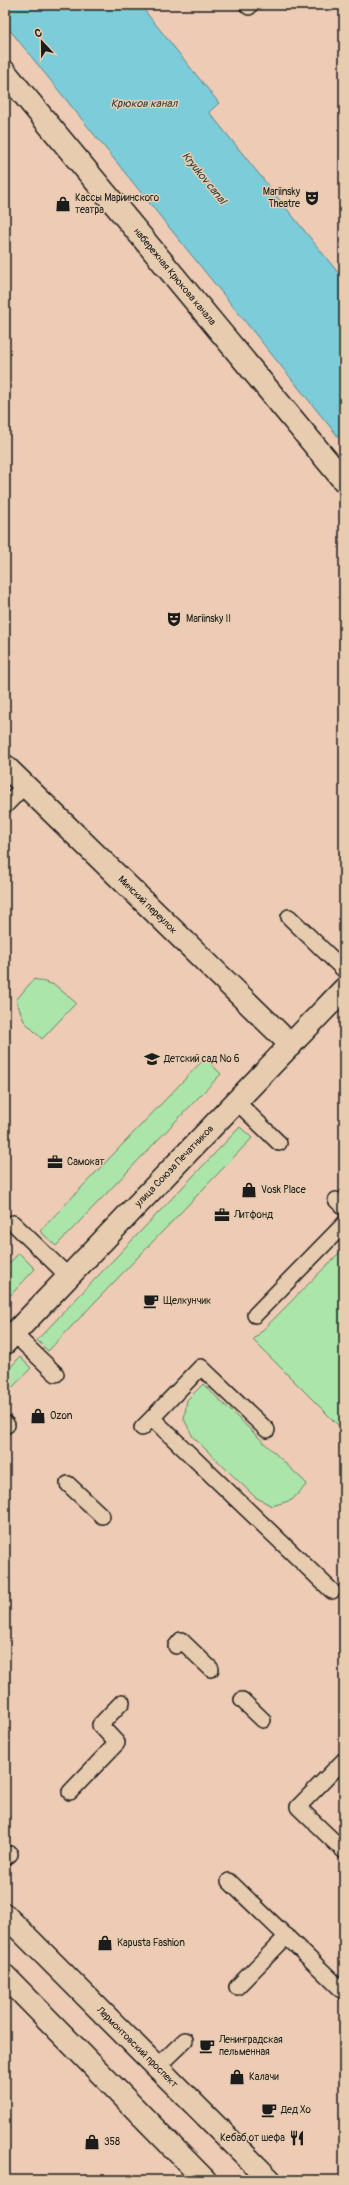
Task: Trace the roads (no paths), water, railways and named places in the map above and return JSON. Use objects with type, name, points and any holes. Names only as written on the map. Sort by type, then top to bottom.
[{"type":"street","name":"набережная Крюкова канала","points":[[5,72],[344,481]]},
{"type":"street","name":"Минский переулок","points":[[5,766],[291,1045]]},
{"type":"street","name":"улица Союза Печатников","points":[[9,1338],[344,989]]},
{"type":"street","name":"Лермонтовский проспект","points":[[5,1915],[270,2180]]},
{"type":"street","points":[[5,1976],[205,2180]]},
{"type":"lane","points":[[5,806],[25,785]]},
{"type":"lane","points":[[289,917],[344,970]]},
{"type":"lane","points":[[237,1102],[279,1143]]},
{"type":"lane","points":[[13,1223],[68,1277]]},
{"type":"lane","points":[[255,1315],[344,1224]]},
{"type":"lane","points":[[9,1338],[56,1374]]},
{"type":"lane","points":[[266,1430],[201,1367],[147,1423],[332,1591]]},
{"type":"lane","points":[[68,1484],[102,1516]]},
{"type":"lane","points":[[176,1646],[181,1640],[211,1668]]},
{"type":"lane","points":[[242,1700],[263,1720]]},
{"type":"lane","points":[[70,1792],[117,1743],[100,1725],[122,1702]]},
{"type":"lane","points":[[344,1760],[298,1808],[344,1852]]},
{"type":"lane","points":[[229,1881],[344,1992]]},
{"type":"lane","points":[[237,1987],[287,1936]]},
{"type":"lane","points":[[157,2067],[186,2040]]},
{"type":"water","name":"Крюков канал","points":[[5,5],[140,5],[219,103],[209,112],[344,280],[344,444],[5,24]]},
{"type":"place","name":"Mariinsky Theatre","points":[[312,198]]},
{"type":"place","name":"Кассы Мариинского театра","points":[[63,204]]},
{"type":"place","name":"Mariinsky II","points":[[174,619]]},
{"type":"place","name":"Детский сад № 6","points":[[152,1059]]},
{"type":"place","name":"Самокат","points":[[55,1162]]},
{"type":"place","name":"Vosk Place","points":[[249,1190]]},
{"type":"place","name":"Литфонд","points":[[222,1215]]},
{"type":"place","name":"Щелкунчик","points":[[151,1301]]},
{"type":"place","name":"Ozon","points":[[38,1416]]},
{"type":"place","name":"Kapusta Fashion","points":[[105,1943]]},
{"type":"place","name":"Ленинградская пельменная","points":[[207,2046]]},
{"type":"place","name":"Калачи","points":[[237,2077]]},
{"type":"place","name":"Дед Хо","points":[[269,2110]]},
{"type":"place","name":"Кебаб от шефа","points":[[297,2138]]},
{"type":"place","name":"358","points":[[92,2142]]},
{"type":"water label","name":"Kryukov canal","points":[[204,178]]}]
